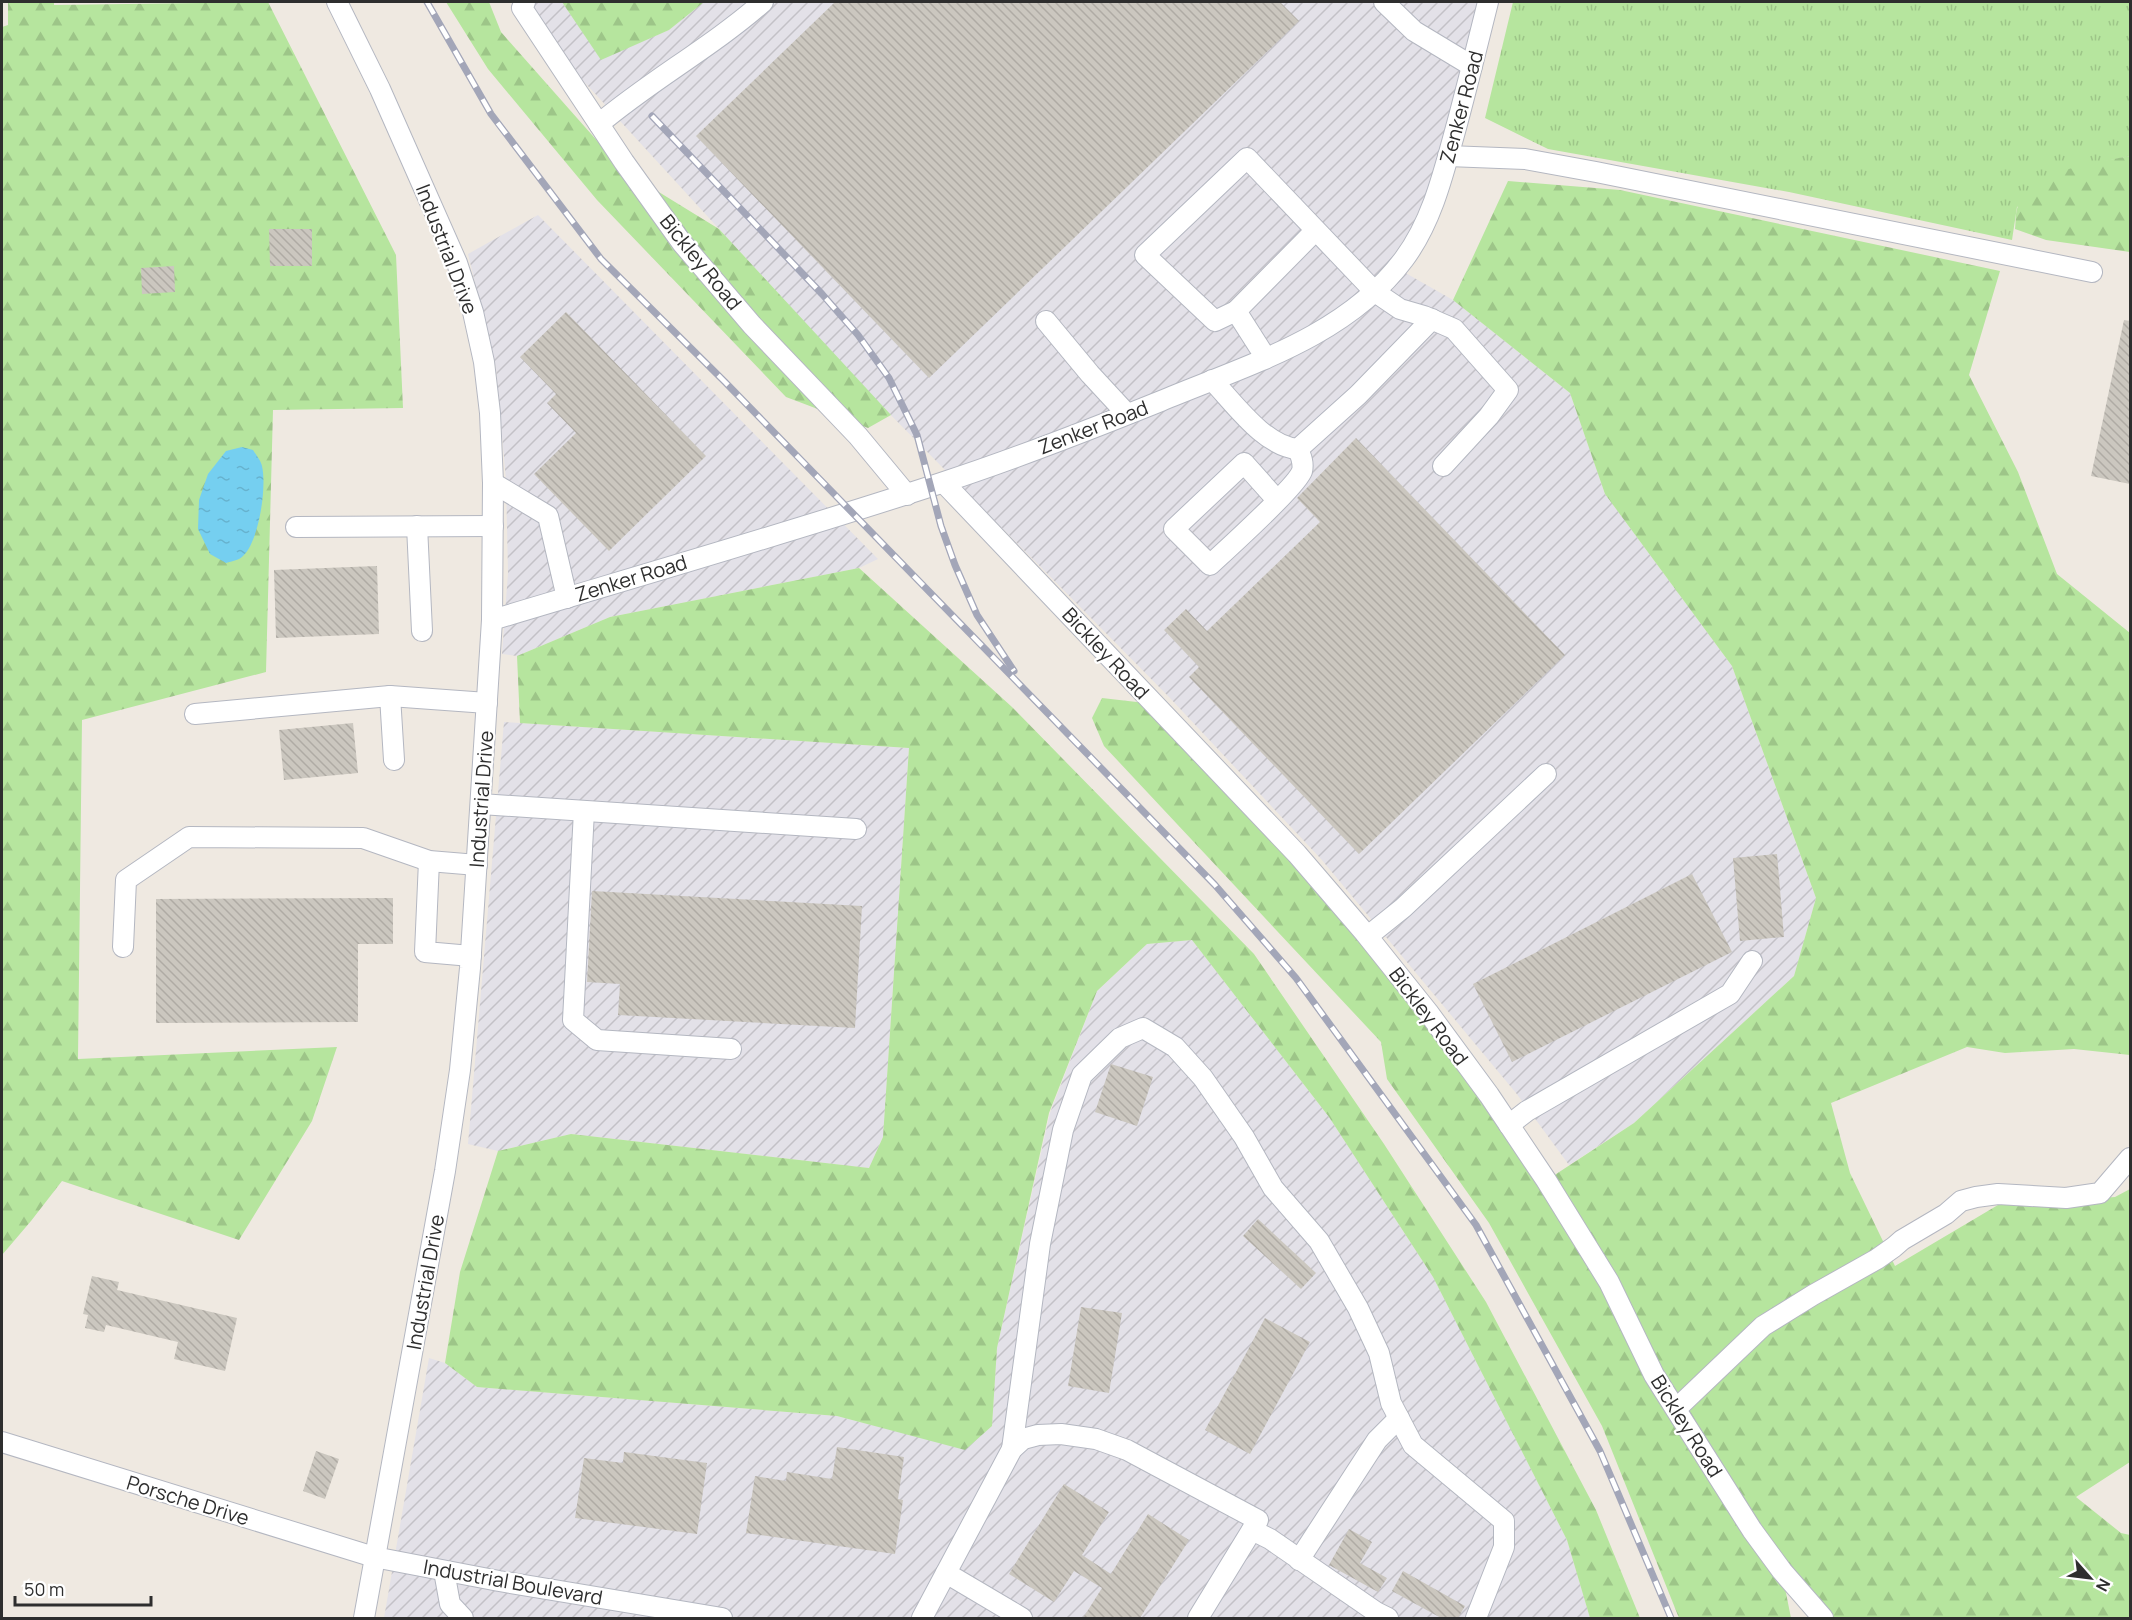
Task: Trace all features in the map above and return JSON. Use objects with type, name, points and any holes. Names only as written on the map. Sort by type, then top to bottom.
[{"type":"street","name":"Industrial Drive","points":[[338,2],[442,228],[457,263],[473,312],[484,362],[490,413],[493,483],[492,620],[471,956],[460,1070],[446,1172],[364,1618]]},
{"type":"street","points":[[599,124],[630,98],[736,25],[763,2]]},
{"type":"street","points":[[1384,2],[1414,31],[1472,66]]},
{"type":"street","name":"Zenker Road","points":[[492,620],[944,483],[1127,414],[1266,358],[1287,349],[1342,318],[1375,292],[1405,258],[1423,229],[1448,156],[1488,2]]},
{"type":"street","name":"Bickley Road","points":[[524,5],[599,124],[689,251],[752,325],[858,436],[907,495]]},
{"type":"street","points":[[1448,156],[1525,159],[2092,272]]},
{"type":"street","points":[[1316,230],[1236,311],[1215,321],[1145,255],[1247,158],[1316,230],[1375,292],[1400,309],[1454,329],[1508,390],[1489,416],[1443,466]]},
{"type":"street","points":[[1236,311],[1266,358]]},
{"type":"street","points":[[1212,380],[1258,430],[1286,448],[1298,449],[1358,395],[1432,320]]},
{"type":"street","points":[[1046,321],[1127,414]]},
{"type":"street","points":[[1277,500],[1244,463],[1174,529],[1210,565],[1277,500],[1302,472],[1303,460],[1298,449]]},
{"type":"street","points":[[493,483],[548,516],[567,598]]},
{"type":"street","name":"Bickley Road","points":[[944,483],[1297,854],[1368,936],[1428,1012],[1546,1180],[1609,1282],[1654,1375],[1752,1530],[1782,1571],[1823,1618]]},
{"type":"street","points":[[417,526],[422,631]]},
{"type":"street","points":[[296,527],[493,526]]},
{"type":"street","points":[[195,714],[390,696],[487,703]]},
{"type":"street","points":[[390,696],[394,760]]},
{"type":"street","points":[[1368,936],[1403,908],[1546,774]]},
{"type":"street","points":[[481,804],[856,829]]},
{"type":"street","points":[[584,811],[573,1020],[597,1040],[731,1049]]},
{"type":"street","points":[[123,947],[126,880],[189,837],[363,838],[429,861],[477,865]]},
{"type":"street","points":[[429,861],[425,952],[471,956]]},
{"type":"street","points":[[1509,1125],[1527,1111],[1730,994],[1752,961]]},
{"type":"street","points":[[1012,1449],[1040,1244],[1063,1130],[1082,1075],[1120,1038],[1143,1028],[1175,1047],[1203,1078],[1244,1137],[1273,1188],[1319,1241],[1358,1308],[1379,1353],[1391,1403],[1413,1445],[1504,1521],[1504,1547],[1476,1618]]},
{"type":"street","points":[[1677,1409],[1763,1326],[1877,1259],[1902,1240],[1946,1214],[1961,1201],[1998,1194],[2066,1198],[2100,1192],[2130,1158]]},
{"type":"street","points":[[1299,1560],[1377,1440],[1399,1418]]},
{"type":"street","points":[[922,1618],[1012,1449],[1023,1439],[1038,1435],[1061,1434],[1096,1438],[1127,1450],[1258,1521],[1198,1618]]},
{"type":"street","name":"Porsche Drive","points":[[2,1442],[375,1557]]},
{"type":"street","points":[[1252,1530],[1270,1539],[1388,1618]]},
{"type":"street","name":"Industrial Boulevard","points":[[375,1557],[444,1571],[722,1618]]},
{"type":"street","points":[[444,1571],[450,1604],[463,1618]]},
{"type":"street","points":[[946,1572],[1022,1618]]},
{"type":"shaded area","points":[[511,2],[562,2],[601,59],[669,30],[704,2],[1478,2],[1454,111],[1437,172],[1408,234],[1388,263],[1453,300],[1570,393],[1605,494],[1732,666],[1816,898],[1794,976],[1634,1123],[1569,1165],[1516,1093],[1321,859],[1169,697],[874,398]]},
{"type":"shaded area","points":[[538,215],[878,559],[859,568],[610,617],[517,656],[502,654],[508,573],[506,480],[496,368],[468,254]]},
{"type":"shaded area","points":[[504,722],[909,748],[883,1137],[869,1168],[571,1134],[498,1151],[468,1144]]},
{"type":"shaded area","points":[[1192,940],[1329,1117],[1433,1277],[1567,1540],[1590,1618],[384,1618],[429,1358],[445,1363],[477,1387],[837,1416],[965,1449],[992,1426],[997,1348],[1050,1113],[1097,991],[1147,944]]},
{"type":"green space","points":[[8,2],[54,2],[54,5],[268,2],[396,255],[403,408],[273,410],[266,672],[82,720],[78,1059],[337,1047],[312,1121],[239,1240],[62,1181],[2,1255],[2,27],[8,25]]},
{"type":"green space","points":[[446,2],[489,2],[501,32],[623,170],[719,229],[891,415],[868,428],[786,397],[597,200],[488,69]]},
{"type":"green space","points":[[562,2],[704,2],[669,30],[601,60]]},
{"type":"green space","points":[[1513,2],[2130,2],[2130,156],[2106,161],[2017,207],[2012,240],[1789,192],[1548,149],[1485,118]]},
{"type":"green space","points":[[2130,156],[2130,252],[2046,240],[2015,229],[2018,206],[2037,184],[2066,170]]},
{"type":"green space","points":[[1508,181],[1620,190],[2000,271],[1969,375],[2018,472],[2057,574],[2130,633],[2130,1055],[2074,1049],[2005,1053],[1967,1047],[1831,1103],[1850,1173],[1895,1266],[1998,1205],[2115,1197],[2130,1189],[2130,1462],[2076,1497],[2121,1533],[2130,1535],[2130,1618],[1823,1618],[1782,1573],[1791,1618],[1679,1618],[1602,1426],[1489,1223],[1387,1079],[1381,1042],[1104,746],[1092,718],[1102,698],[1154,704],[1297,854],[1547,1180],[1634,1123],[1794,976],[1816,898],[1732,666],[1605,494],[1570,393],[1453,300]]},
{"type":"green space","points":[[859,568],[1012,707],[1254,954],[1384,1144],[1486,1302],[1596,1510],[1640,1618],[1590,1618],[1567,1540],[1433,1277],[1329,1117],[1192,940],[1147,944],[1097,991],[1049,1113],[997,1348],[992,1426],[965,1450],[837,1416],[477,1387],[445,1363],[460,1272],[498,1151],[571,1134],[869,1168],[883,1137],[909,748],[520,723],[517,656],[610,617]]},
{"type":"water","points":[[242,447],[253,450],[261,464],[262,500],[257,526],[249,549],[240,558],[226,563],[210,554],[198,529],[199,500],[208,474],[226,451]]},
{"type":"building","points":[[835,2],[1280,2],[1299,21],[929,378],[696,136]]},
{"type":"building","points":[[269,229],[312,229],[312,266],[270,266]]},
{"type":"building","points":[[174,266],[175,292],[142,294],[141,268]]},
{"type":"building","points":[[566,312],[706,456],[609,551],[534,474],[576,433],[547,403],[556,394],[520,357]]},
{"type":"building","points":[[2124,320],[2130,321],[2130,484],[2091,476]]},
{"type":"building","points":[[1356,438],[1565,655],[1359,854],[1189,677],[1199,667],[1164,630],[1186,609],[1207,631],[1320,522],[1297,498]]},
{"type":"building","points":[[377,566],[379,634],[276,638],[274,570]]},
{"type":"building","points":[[353,723],[358,773],[284,780],[279,730]]},
{"type":"building","points":[[1777,854],[1784,937],[1740,941],[1733,858]]},
{"type":"building","points":[[1692,874],[1732,952],[1512,1062],[1473,984]]},
{"type":"building","points":[[592,891],[862,906],[855,1028],[618,1015],[620,984],[587,982]]},
{"type":"building","points":[[393,898],[393,944],[358,944],[358,1022],[156,1023],[156,899]]},
{"type":"building","points":[[1111,1064],[1153,1077],[1137,1126],[1095,1112]]},
{"type":"building","points":[[1258,1219],[1316,1273],[1301,1289],[1243,1236]]},
{"type":"building","points":[[92,1276],[119,1282],[117,1290],[237,1318],[225,1371],[174,1359],[178,1342],[106,1325],[104,1332],[85,1328],[88,1315],[83,1314]]},
{"type":"building","points":[[1081,1307],[1122,1313],[1109,1393],[1068,1386]]},
{"type":"building","points":[[1265,1318],[1310,1342],[1250,1454],[1205,1430]]},
{"type":"building","points":[[837,1447],[904,1457],[898,1499],[903,1500],[895,1554],[746,1533],[755,1476],[786,1481],[787,1472],[832,1479]]},
{"type":"building","points":[[316,1451],[339,1459],[325,1499],[303,1491]]},
{"type":"building","points":[[624,1452],[707,1463],[697,1534],[575,1518],[584,1458],[623,1463]]},
{"type":"building","points":[[1064,1484],[1109,1512],[1082,1555],[1111,1574],[1148,1514],[1189,1540],[1140,1618],[1083,1618],[1102,1588],[1074,1571],[1054,1602],[1009,1574]]},
{"type":"building","points":[[1349,1529],[1372,1542],[1360,1563],[1387,1578],[1378,1592],[1329,1565]]},
{"type":"building","points":[[1403,1571],[1465,1606],[1458,1618],[1441,1618],[1392,1591]]},
{"type":"railway","points":[[427,2],[491,114],[601,259],[725,382],[1215,885],[1296,978],[1476,1225],[1600,1451],[1671,1618]]},
{"type":"railway","points":[[652,116],[822,294],[858,335],[889,378],[917,435],[941,526],[955,565],[977,615],[1014,671]]}]
